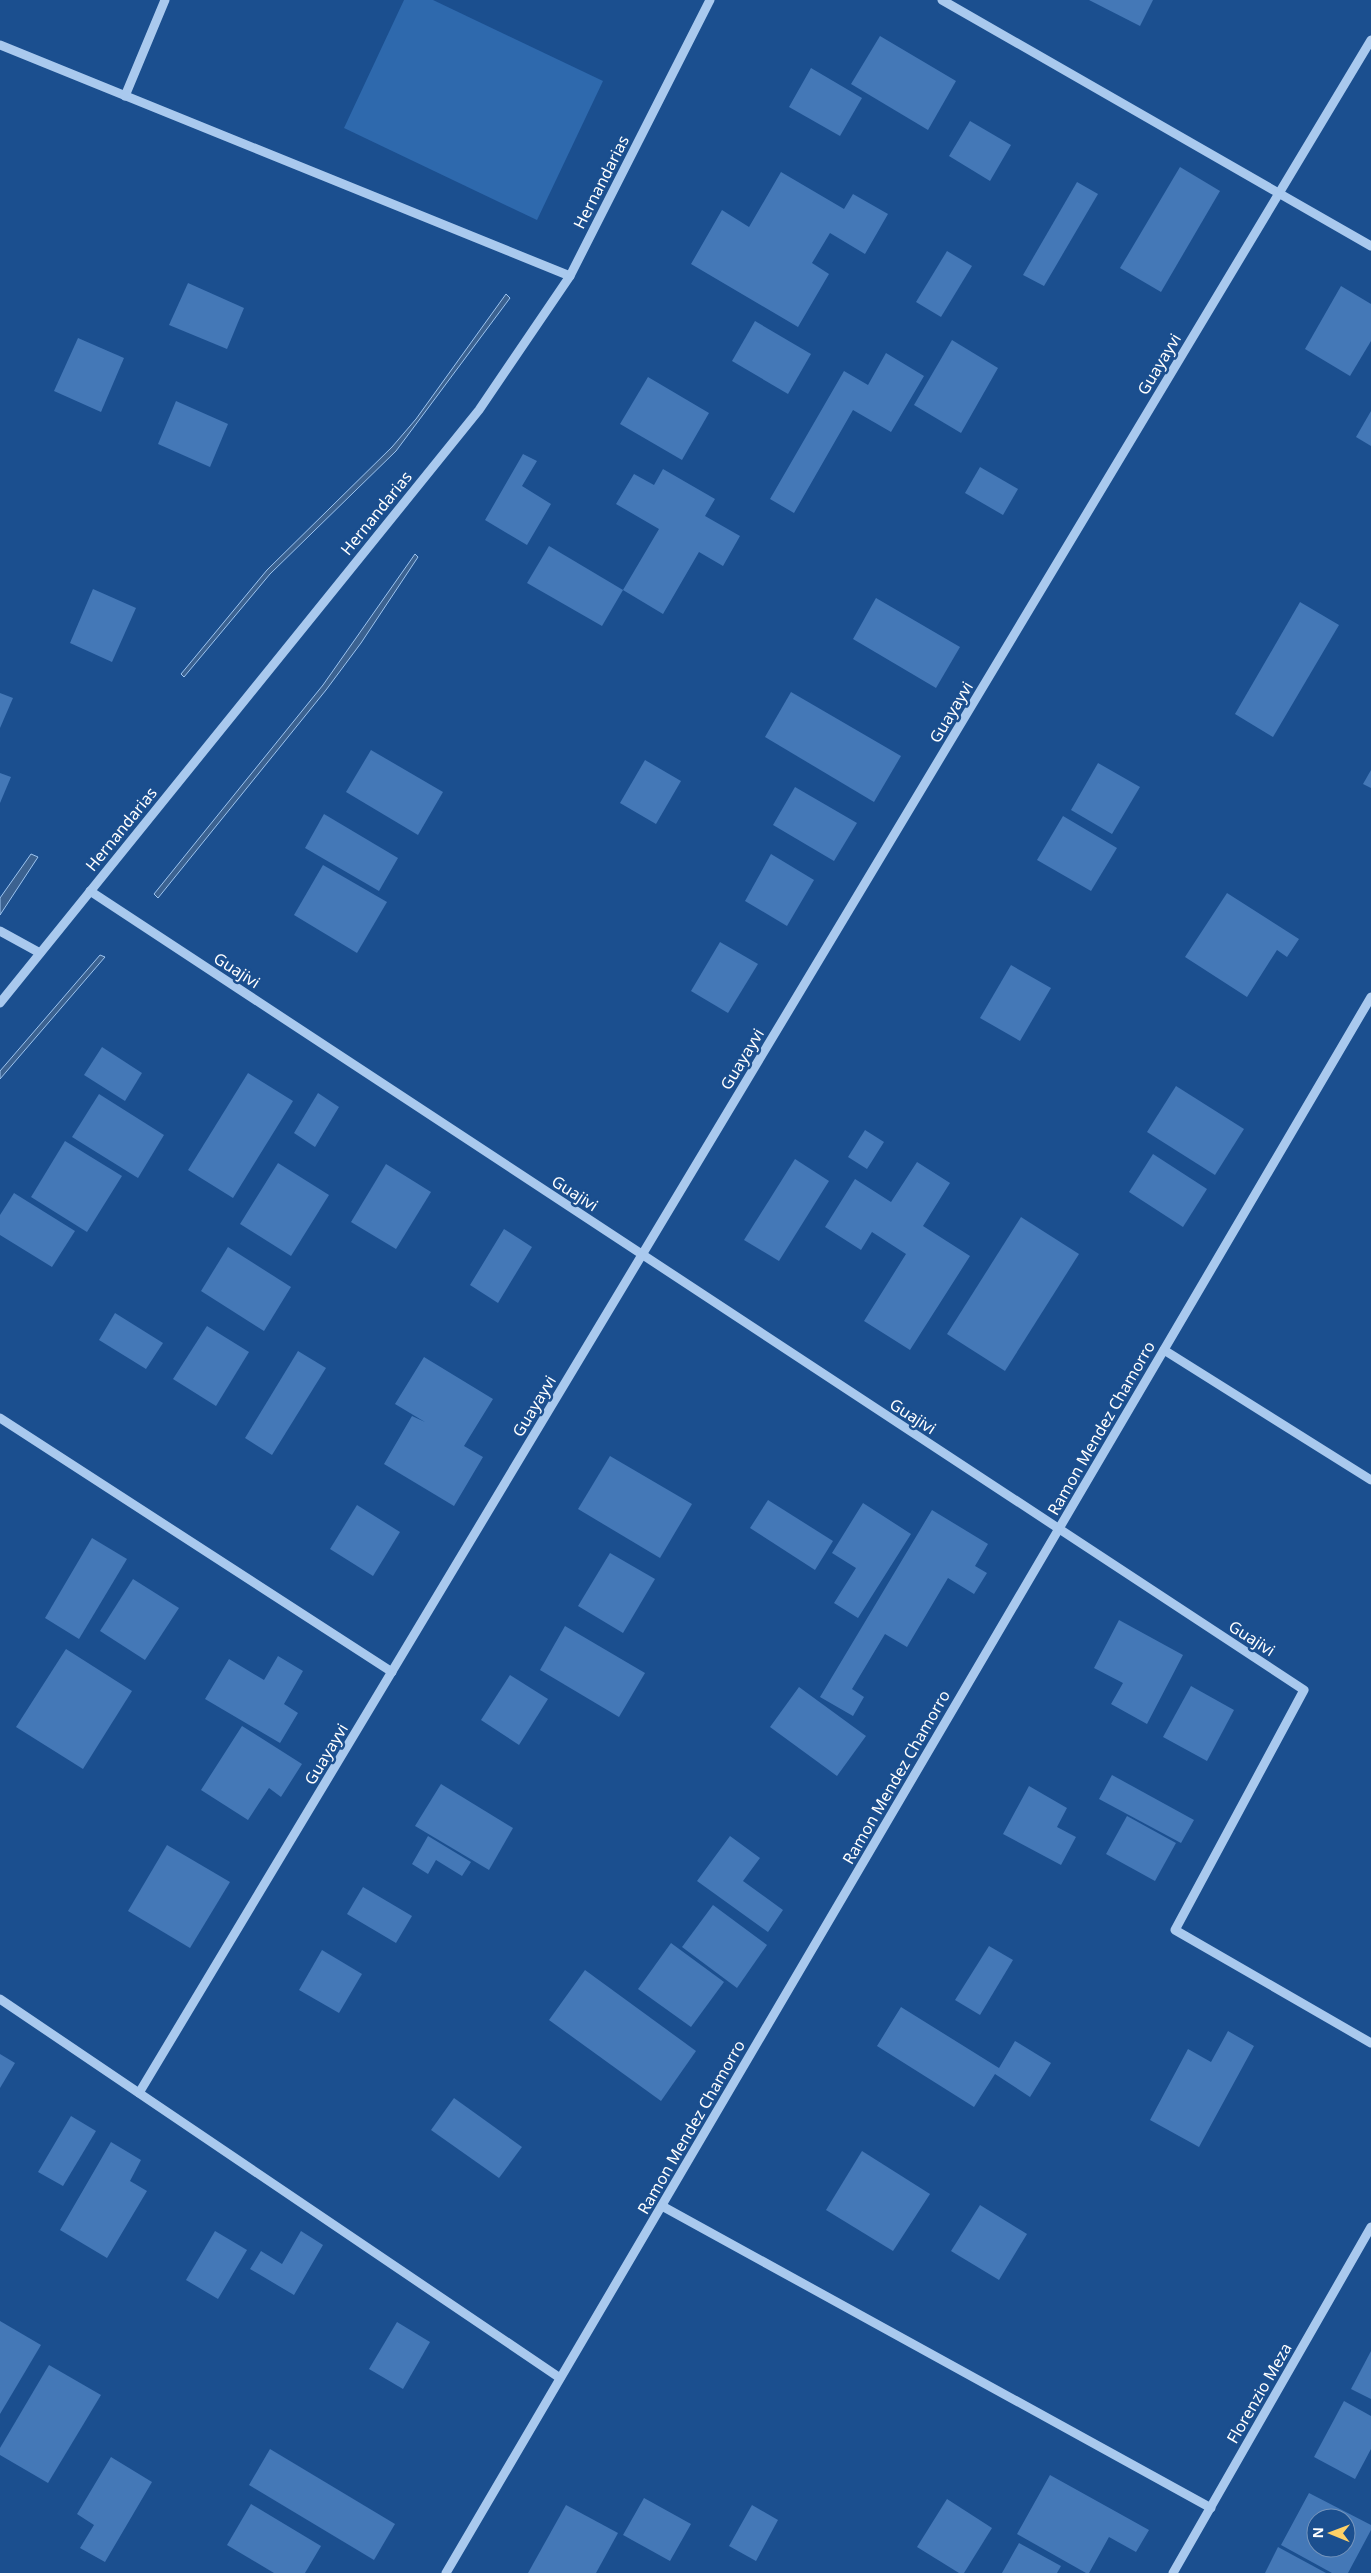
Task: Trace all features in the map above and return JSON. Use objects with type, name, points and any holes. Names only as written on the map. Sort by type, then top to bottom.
[{"type":"street","points":[[125,96],[164,0]]},
{"type":"street","name":"Hernandarias","points":[[0,1003],[479,410],[570,276],[710,0]]},
{"type":"street","points":[[942,0],[1280,192],[1371,246]]},
{"type":"street","name":"Guayayvi","points":[[139,2093],[1371,40]]},
{"type":"street","points":[[0,45],[570,276]]},
{"type":"street","name":"Guajivi","points":[[90,891],[1304,1690],[1176,1930],[1371,2043]]},
{"type":"street","points":[[0,931],[40,953]]},
{"type":"street","name":"Ramon Mendez Chamorro","points":[[446,2573],[1371,997]]},
{"type":"street","points":[[1164,1350],[1371,1480]]},
{"type":"street","points":[[0,1418],[392,1672]]},
{"type":"street","points":[[0,1999],[560,2378]]},
{"type":"street","points":[[662,2206],[1211,2508]]},
{"type":"street","name":"Florenzio Meza","points":[[1174,2573],[1367,2244],[1371,2228]]},
{"type":"shaded area","points":[[404,0],[433,0],[603,81],[537,220],[344,128]]},
{"type":"shaded area","points":[[506,294],[510,298],[396,451],[270,574],[184,677],[181,674],[267,570],[392,447],[416,419]]},
{"type":"shaded area","points":[[415,554],[418,557],[361,643],[326,690],[158,898],[154,894],[323,685]]},
{"type":"shaded area","points":[[31,854],[38,857],[0,915],[0,898]]},
{"type":"shaded area","points":[[100,955],[105,957],[0,1079],[0,1071]]},
{"type":"building","points":[[1089,0],[1153,0],[1140,26]]},
{"type":"building","points":[[880,36],[956,81],[928,130],[851,84]]},
{"type":"building","points":[[811,68],[862,98],[840,136],[789,107]]},
{"type":"building","points":[[970,121],[1011,145],[990,181],[949,156]]},
{"type":"building","points":[[1180,167],[1220,191],[1161,292],[1120,268]]},
{"type":"building","points":[[781,172],[844,209],[853,194],[888,214],[865,254],[830,233],[812,263],[829,274],[798,327],[691,264],[722,210],[749,227]]},
{"type":"building","points":[[1077,182],[1098,194],[1044,286],[1023,275]]},
{"type":"building","points":[[947,251],[972,266],[941,317],[916,302]]},
{"type":"building","points":[[188,283],[244,308],[227,349],[169,325]]},
{"type":"building","points":[[1341,286],[1371,304],[1371,341],[1350,376],[1305,349]]},
{"type":"building","points":[[755,321],[811,354],[788,394],[732,361]]},
{"type":"building","points":[[78,338],[124,358],[101,412],[54,391]]},
{"type":"building","points":[[952,340],[998,368],[961,433],[914,405]]},
{"type":"building","points":[[886,353],[924,376],[891,432],[853,410],[794,513],[770,499],[844,371],[868,385]]},
{"type":"building","points":[[648,377],[709,413],[682,460],[620,424]]},
{"type":"building","points":[[176,401],[228,424],[210,467],[158,444]]},
{"type":"building","points":[[1371,411],[1371,446],[1356,437]]},
{"type":"building","points":[[523,454],[537,461],[522,486],[551,504],[527,545],[485,520]]},
{"type":"building","points":[[980,467],[1018,489],[1003,515],[965,493]]},
{"type":"building","points":[[663,469],[715,499],[705,516],[740,536],[723,566],[699,552],[663,614],[623,590],[659,529],[616,504],[634,474],[654,485]]},
{"type":"building","points":[[549,546],[623,590],[602,626],[527,583]]},
{"type":"building","points":[[93,589],[136,608],[112,662],[70,643]]},
{"type":"building","points":[[876,598],[960,647],[936,688],[853,639]]},
{"type":"building","points":[[1300,602],[1339,625],[1273,737],[1235,714]]},
{"type":"building","points":[[791,692],[901,756],[874,802],[765,737]]},
{"type":"building","points":[[0,693],[13,698],[0,728]]},
{"type":"building","points":[[371,750],[443,792],[418,835],[346,792]]},
{"type":"building","points":[[645,760],[681,781],[656,824],[620,803]]},
{"type":"building","points":[[1098,763],[1140,787],[1112,834],[1071,810]]},
{"type":"building","points":[[1371,770],[1371,788],[1363,784]]},
{"type":"building","points":[[0,773],[11,777],[0,803]]},
{"type":"building","points":[[795,787],[857,823],[834,861],[773,825]]},
{"type":"building","points":[[324,814],[398,858],[379,891],[305,848]]},
{"type":"building","points":[[1063,816],[1117,848],[1091,891],[1037,860]]},
{"type":"building","points":[[771,854],[814,880],[787,926],[745,901]]},
{"type":"building","points":[[323,865],[387,902],[357,953],[294,915]]},
{"type":"building","points":[[1227,893],[1299,939],[1287,957],[1277,950],[1247,997],[1185,957]]},
{"type":"building","points":[[720,942],[758,964],[728,1013],[691,991]]},
{"type":"building","points":[[1011,965],[1051,988],[1020,1041],[980,1018]]},
{"type":"building","points":[[102,1047],[142,1073],[125,1101],[84,1075]]},
{"type":"building","points":[[248,1073],[293,1101],[233,1198],[188,1170]]},
{"type":"building","points":[[1176,1086],[1244,1129],[1215,1175],[1147,1132]]},
{"type":"building","points":[[318,1093],[339,1107],[315,1147],[294,1133]]},
{"type":"building","points":[[99,1094],[164,1135],[138,1178],[72,1137]]},
{"type":"building","points":[[865,1130],[884,1142],[867,1169],[848,1157]]},
{"type":"building","points":[[65,1141],[122,1176],[87,1232],[31,1197]]},
{"type":"building","points":[[1153,1154],[1207,1189],[1183,1227],[1129,1192]]},
{"type":"building","points":[[795,1159],[829,1181],[779,1261],[744,1240]]},
{"type":"building","points":[[917,1162],[950,1183],[923,1226],[970,1256],[910,1350],[864,1321],[906,1254],[872,1232],[861,1250],[825,1227],[855,1179],[891,1202]]},
{"type":"building","points":[[278,1163],[329,1195],[291,1256],[240,1224]]},
{"type":"building","points":[[386,1164],[431,1192],[396,1249],[351,1222]]},
{"type":"building","points":[[14,1193],[75,1231],[52,1267],[0,1235],[0,1215]]},
{"type":"building","points":[[1021,1217],[1079,1254],[1005,1371],[947,1334]]},
{"type":"building","points":[[504,1229],[532,1247],[498,1303],[470,1285]]},
{"type":"building","points":[[228,1247],[291,1287],[264,1331],[201,1291]]},
{"type":"building","points":[[115,1313],[163,1343],[146,1369],[99,1340]]},
{"type":"building","points":[[207,1326],[249,1352],[216,1406],[173,1379]]},
{"type":"building","points":[[298,1351],[326,1368],[272,1455],[245,1438]]},
{"type":"building","points":[[424,1357],[493,1399],[464,1446],[483,1457],[454,1506],[384,1464],[412,1416],[425,1422],[395,1404]]},
{"type":"building","points":[[610,1456],[692,1504],[660,1558],[578,1509]]},
{"type":"building","points":[[768,1500],[833,1541],[815,1570],[750,1528]]},
{"type":"building","points":[[863,1503],[911,1534],[858,1618],[834,1603],[856,1568],[832,1553]]},
{"type":"building","points":[[357,1505],[400,1532],[373,1576],[330,1549]]},
{"type":"building","points":[[932,1510],[988,1544],[975,1566],[987,1573],[974,1594],[948,1578],[907,1647],[885,1634],[852,1689],[864,1697],[853,1716],[820,1697]]},
{"type":"building","points":[[92,1538],[127,1559],[79,1639],[45,1618]]},
{"type":"building","points":[[610,1553],[655,1579],[623,1633],[578,1606]]},
{"type":"building","points":[[133,1579],[179,1608],[145,1660],[100,1631]]},
{"type":"building","points":[[1119,1620],[1183,1655],[1147,1724],[1111,1704],[1123,1683],[1094,1668]]},
{"type":"building","points":[[565,1626],[645,1673],[619,1717],[540,1670]]},
{"type":"building","points":[[66,1649],[132,1691],[83,1769],[16,1727]]},
{"type":"building","points":[[278,1656],[303,1671],[284,1704],[298,1713],[280,1743],[205,1699],[229,1659],[264,1680]]},
{"type":"building","points":[[510,1675],[548,1699],[519,1745],[481,1720]]},
{"type":"building","points":[[1191,1686],[1234,1710],[1207,1761],[1163,1737]]},
{"type":"building","points":[[799,1687],[866,1736],[837,1776],[770,1727]]},
{"type":"building","points":[[242,1726],[302,1764],[281,1797],[269,1788],[248,1820],[201,1790]]},
{"type":"building","points":[[1112,1775],[1194,1820],[1181,1843],[1099,1799]]},
{"type":"building","points":[[441,1784],[513,1828],[489,1870],[415,1826]]},
{"type":"building","points":[[1029,1786],[1067,1808],[1057,1827],[1076,1837],[1061,1865],[1003,1834]]},
{"type":"building","points":[[1127,1816],[1176,1843],[1155,1881],[1106,1854]]},
{"type":"building","points":[[428,1836],[471,1862],[462,1876],[436,1860],[428,1874],[412,1864]]},
{"type":"building","points":[[730,1836],[760,1858],[743,1881],[783,1910],[768,1932],[697,1881]]},
{"type":"building","points":[[167,1845],[230,1882],[190,1948],[128,1911]]},
{"type":"building","points":[[363,1887],[412,1916],[396,1943],[347,1914]]},
{"type":"building","points":[[713,1905],[767,1945],[737,1988],[682,1947]]},
{"type":"building","points":[[671,1943],[724,1982],[691,2027],[638,1989]]},
{"type":"building","points":[[989,1946],[1013,1960],[980,2015],[955,2000]]},
{"type":"building","points":[[322,1950],[362,1974],[339,2013],[299,1990]]},
{"type":"building","points":[[585,1970],[696,2051],[661,2101],[549,2020]]},
{"type":"building","points":[[901,2007],[999,2068],[1015,2041],[1051,2063],[1030,2097],[995,2074],[974,2107],[877,2046]]},
{"type":"building","points":[[1228,2031],[1254,2046],[1199,2147],[1150,2120],[1188,2049],[1211,2062]]},
{"type":"building","points":[[0,2054],[15,2063],[0,2088]]},
{"type":"building","points":[[454,2098],[522,2147],[499,2178],[431,2130]]},
{"type":"building","points":[[71,2116],[96,2131],[63,2186],[38,2172]]},
{"type":"building","points":[[111,2142],[141,2160],[130,2181],[147,2191],[107,2258],[60,2230]]},
{"type":"building","points":[[862,2151],[930,2194],[893,2251],[826,2210]]},
{"type":"building","points":[[980,2205],[1027,2234],[999,2280],[951,2251]]},
{"type":"building","points":[[215,2231],[247,2250],[218,2299],[186,2280]]},
{"type":"building","points":[[301,2231],[323,2245],[294,2295],[250,2269],[261,2251],[282,2264]]},
{"type":"building","points":[[0,2321],[41,2345],[0,2414]]},
{"type":"building","points":[[397,2322],[430,2342],[403,2389],[369,2369]]},
{"type":"building","points":[[1371,2351],[1371,2399],[1351,2389]]},
{"type":"building","points":[[49,2365],[101,2395],[48,2483],[0,2455],[0,2448]]},
{"type":"building","points":[[1344,2401],[1371,2416],[1371,2449],[1355,2479],[1314,2457]]},
{"type":"building","points":[[270,2449],[395,2524],[374,2560],[249,2485]]},
{"type":"building","points":[[111,2457],[152,2482],[105,2562],[80,2548],[94,2525],[77,2514]]},
{"type":"building","points":[[1050,2475],[1149,2530],[1136,2552],[1109,2537],[1089,2573],[1086,2573],[1017,2534]]},
{"type":"building","points":[[1309,2493],[1338,2508],[1306,2508],[1306,2558],[1356,2558],[1356,2517],[1371,2525],[1371,2530],[1348,2573],[1332,2573],[1281,2545]]},
{"type":"building","points":[[644,2498],[691,2524],[670,2561],[623,2535]]},
{"type":"building","points":[[947,2499],[992,2528],[964,2573],[959,2573],[917,2547]]},
{"type":"building","points":[[251,2504],[321,2546],[305,2573],[274,2573],[227,2545]]},
{"type":"building","points":[[566,2505],[618,2533],[596,2573],[528,2573]]},
{"type":"building","points":[[752,2505],[778,2520],[756,2561],[729,2546]]},
{"type":"building","points":[[1019,2543],[1061,2566],[1057,2573],[1002,2573]]},
{"type":"building","points":[[1278,2547],[1326,2573],[1265,2573]]}]
